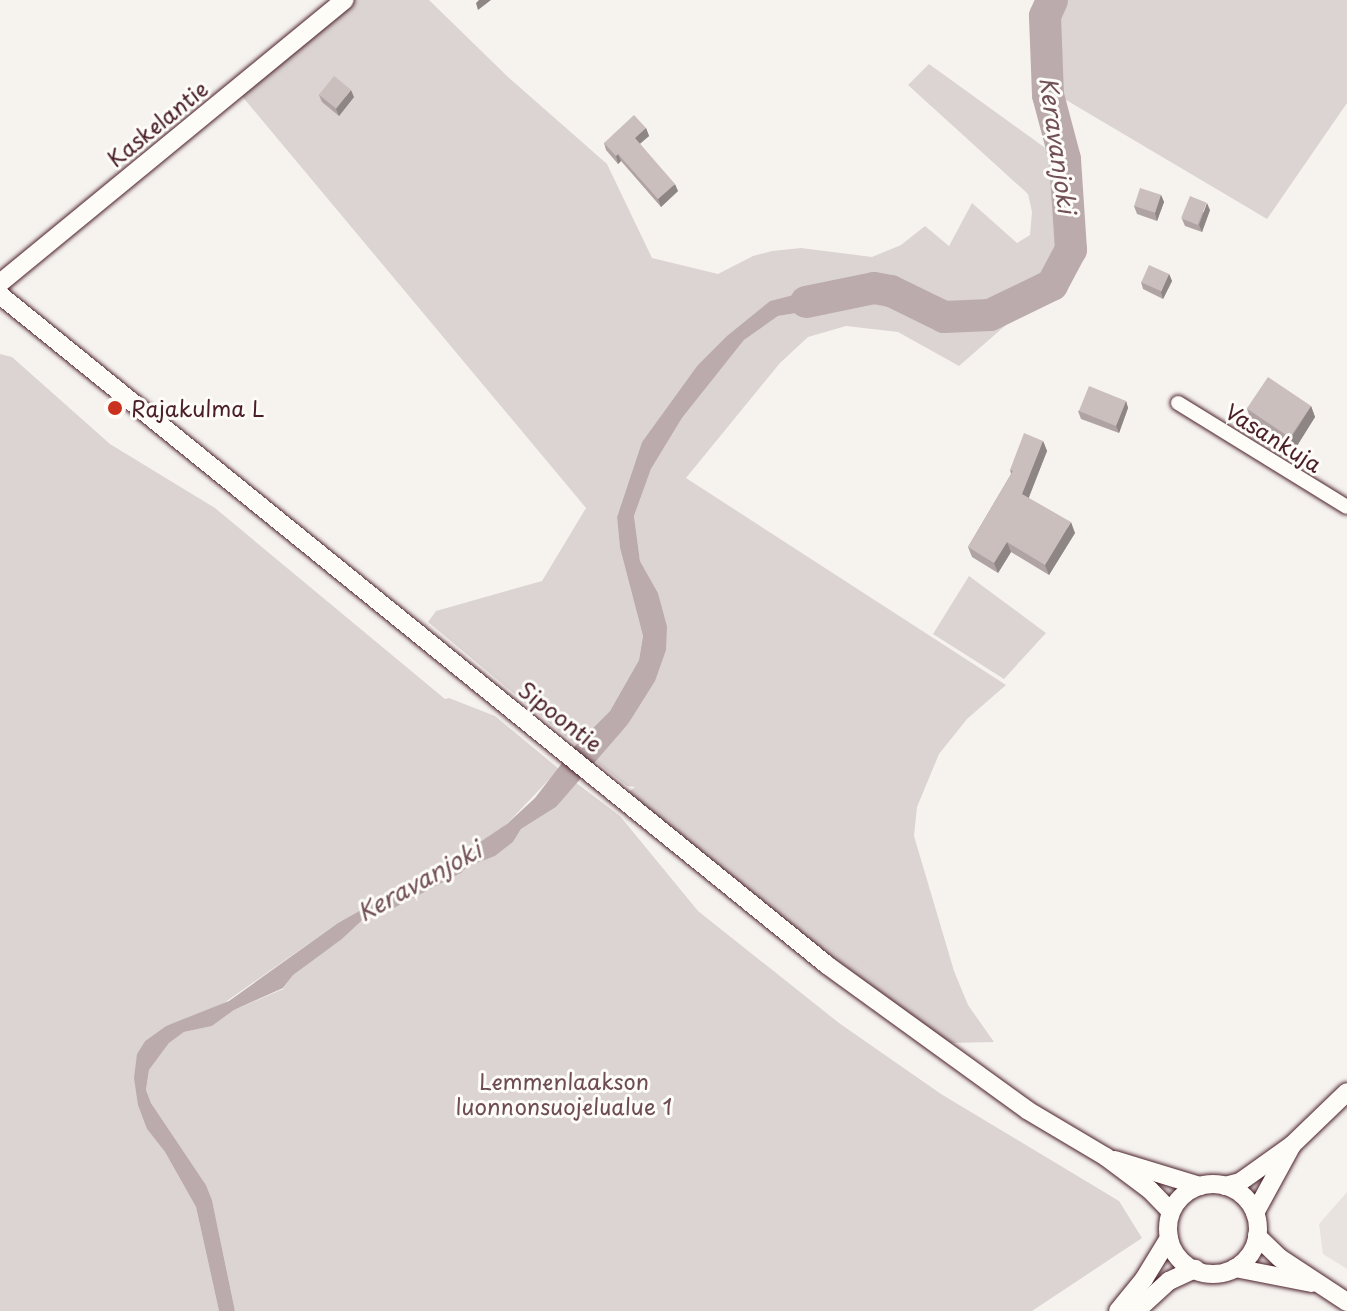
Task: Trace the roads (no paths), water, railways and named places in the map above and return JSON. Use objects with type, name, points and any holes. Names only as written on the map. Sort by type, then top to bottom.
[{"type":"main road","name":"Kaskelantie","points":[[0,283],[345,0]]},
{"type":"main road","name":"Sipoontie","points":[[0,295],[623,796],[827,965],[1027,1110],[1106,1157],[1150,1190],[1171,1212]]},
{"type":"main road","points":[[1225,1186],[1248,1200],[1255,1213],[1257,1236],[1247,1258],[1235,1268],[1220,1273],[1195,1269],[1178,1257],[1169,1238],[1171,1212],[1178,1199],[1200,1186],[1225,1186],[1240,1182],[1292,1145],[1347,1092]]},
{"type":"main road","points":[[1255,1213],[1292,1145]]},
{"type":"main road","name":"Sipoontie","points":[[1106,1157],[1200,1186]]},
{"type":"main road","points":[[1257,1236],[1315,1284],[1347,1302]]},
{"type":"main road","points":[[1118,1311],[1169,1238]]},
{"type":"main road","points":[[1235,1268],[1315,1284]]},
{"type":"main road","points":[[1136,1311],[1169,1281],[1195,1269]]},
{"type":"street","name":"Vasankuja","points":[[1178,403],[1347,507]]},
{"type":"water","points":[[843,282],[850,298],[833,307],[778,316],[744,340],[682,418],[651,469],[634,516],[640,561],[658,593],[667,626],[666,650],[655,681],[628,724],[556,807],[521,829],[513,842],[495,856],[467,867],[392,909],[370,913],[342,939],[293,975],[283,988],[234,1010],[212,1026],[184,1032],[169,1043],[149,1070],[146,1090],[151,1103],[206,1185],[212,1200],[235,1311],[219,1311],[196,1207],[165,1152],[147,1129],[138,1105],[134,1078],[137,1054],[145,1041],[166,1026],[229,1001],[338,923],[474,846],[507,824],[535,798],[576,745],[610,711],[639,660],[643,636],[620,548],[617,517],[642,442],[697,366],[727,336],[770,301]]},
{"type":"waterway","name":"Keravanjoki","points":[[806,302],[874,288],[891,291],[944,317],[990,315],[1052,285],[1071,250],[1065,159],[1048,95],[1045,16],[1052,0]]},
{"type":"place","name":"Rajakulma L","points":[[115,408]]},
{"type":"park label","name":"Lemmenlaakson luonnonsuojelualue 1","points":[[564,1092]]}]
